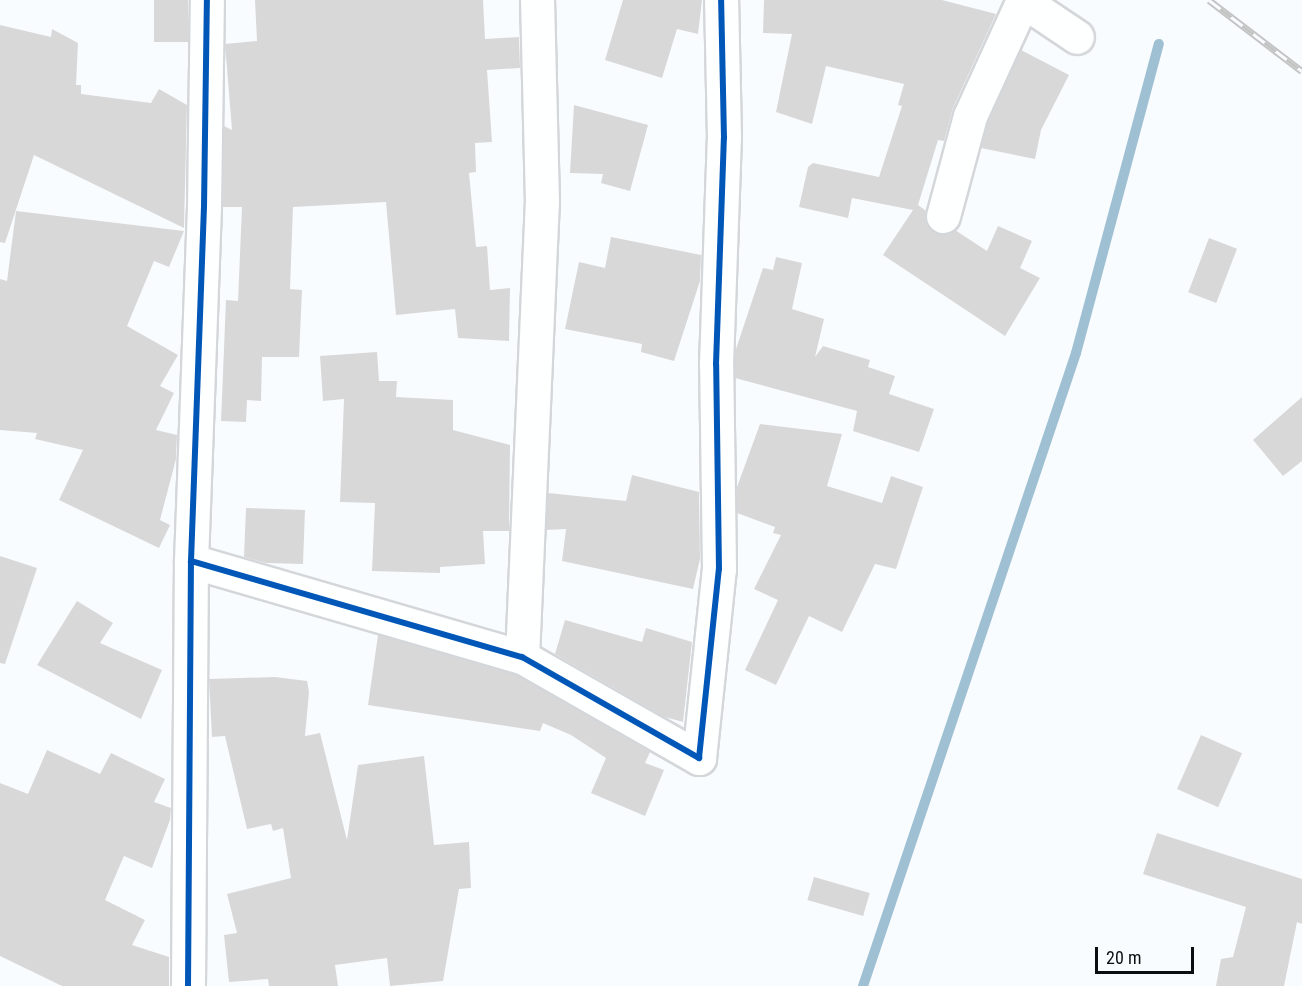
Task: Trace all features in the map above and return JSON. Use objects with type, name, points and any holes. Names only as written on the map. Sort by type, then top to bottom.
[{"type":"street","points":[[188,986],[191,561],[204,207],[207,0]]},
{"type":"street","points":[[522,657],[542,203],[537,0]]},
{"type":"street","points":[[191,561],[522,657],[699,758],[719,569],[716,364],[724,138],[722,0]]},
{"type":"street","points":[[943,216],[970,116],[1023,0],[1077,37]]},
{"type":"building","points":[[154,0],[188,0],[188,42],[154,42]]},
{"type":"building","points":[[255,0],[483,0],[485,39],[519,37],[520,68],[487,70],[492,142],[475,143],[476,172],[469,173],[476,247],[487,246],[490,290],[510,288],[509,341],[458,338],[455,309],[396,315],[386,202],[293,207],[290,289],[302,290],[299,357],[262,357],[261,401],[247,400],[246,422],[221,421],[226,300],[238,301],[242,207],[223,207],[224,126],[232,130],[225,44],[257,41]]},
{"type":"building","points":[[623,0],[702,0],[698,34],[677,29],[662,78],[605,60]]},
{"type":"building","points":[[764,0],[942,0],[996,14],[953,108],[944,141],[938,140],[918,205],[925,210],[930,230],[939,234],[955,230],[987,251],[998,226],[1032,241],[1020,268],[1040,278],[1005,336],[883,255],[913,210],[852,198],[848,218],[799,207],[808,167],[813,163],[879,177],[902,106],[898,105],[904,84],[826,66],[812,124],[776,112],[792,34],[763,33]]},
{"type":"building","points":[[0,25],[51,37],[52,29],[78,43],[76,85],[81,85],[81,94],[151,103],[159,89],[187,105],[184,228],[34,155],[5,243],[0,242]]},
{"type":"building","points":[[1021,50],[1069,75],[1041,130],[1035,159],[981,148],[988,122]]},
{"type":"building","points":[[574,105],[648,125],[630,191],[601,183],[603,174],[570,173]]},
{"type":"building","points":[[16,211],[184,231],[169,267],[154,261],[127,326],[178,355],[160,386],[174,393],[156,430],[177,435],[176,459],[160,520],[170,525],[159,548],[59,500],[83,450],[35,439],[37,433],[0,430],[0,279],[7,281]]},
{"type":"building","points":[[611,237],[701,255],[700,281],[674,361],[641,352],[642,344],[565,329],[579,262],[605,268]]},
{"type":"building","points":[[1209,238],[1237,249],[1216,303],[1188,292]]},
{"type":"building","points":[[776,257],[802,263],[792,309],[824,319],[815,357],[823,346],[870,360],[868,367],[895,376],[889,394],[934,409],[919,452],[853,431],[857,411],[735,378],[735,352],[763,268],[773,270]]},
{"type":"building","points":[[377,352],[379,381],[397,381],[396,397],[453,400],[453,430],[510,445],[509,531],[483,531],[485,564],[440,567],[440,573],[372,571],[375,503],[340,502],[344,399],[323,401],[320,356]]},
{"type":"building","points":[[1302,397],[1302,461],[1283,476],[1253,440]]},
{"type":"building","points":[[760,424],[842,434],[827,486],[882,503],[891,476],[923,487],[896,569],[875,564],[842,632],[809,616],[776,685],[745,670],[778,600],[754,589],[781,535],[773,533],[775,527],[737,513],[737,487]]},
{"type":"building","points":[[632,475],[699,492],[700,559],[693,589],[562,561],[566,529],[546,530],[548,493],[626,501]]},
{"type":"building","points":[[246,508],[305,510],[303,564],[266,563],[244,557]]},
{"type":"building","points":[[0,556],[37,568],[5,664],[0,663]]},
{"type":"building","points":[[77,601],[113,623],[100,643],[162,670],[141,719],[37,665]]},
{"type":"building","points":[[565,620],[642,642],[646,628],[692,642],[683,722],[665,717],[555,654]]},
{"type":"building","points":[[378,635],[515,674],[650,752],[645,763],[664,770],[645,816],[591,793],[606,758],[571,735],[543,723],[540,731],[368,705]]},
{"type":"building","points":[[275,677],[307,681],[309,692],[305,736],[320,733],[347,840],[358,765],[424,756],[434,845],[469,842],[471,888],[459,889],[443,981],[390,986],[387,958],[335,965],[338,986],[269,986],[268,979],[229,982],[224,935],[237,933],[227,894],[291,878],[283,828],[273,831],[271,824],[247,829],[225,736],[212,737],[209,679]]},
{"type":"building","points":[[1201,735],[1242,753],[1218,807],[1177,789]]},
{"type":"building","points":[[47,750],[100,774],[111,753],[165,779],[154,802],[171,808],[170,820],[152,868],[124,856],[105,900],[145,920],[132,945],[169,957],[169,986],[62,986],[0,956],[0,783],[28,794]]},
{"type":"building","points":[[1157,833],[1302,879],[1302,924],[1297,922],[1284,986],[1216,986],[1221,959],[1233,957],[1246,907],[1143,874]]},
{"type":"building","points":[[814,877],[870,893],[863,916],[807,900]]},
{"type":"waterway","points":[[863,986],[1076,353],[1159,44]]},
{"type":"railway","points":[[1209,0],[1302,71]]},
{"type":"cycle path","points":[[188,986],[191,561],[204,207],[207,0]]},
{"type":"cycle path","points":[[191,561],[522,657],[699,758],[719,569],[716,364],[724,138],[721,0]]}]
